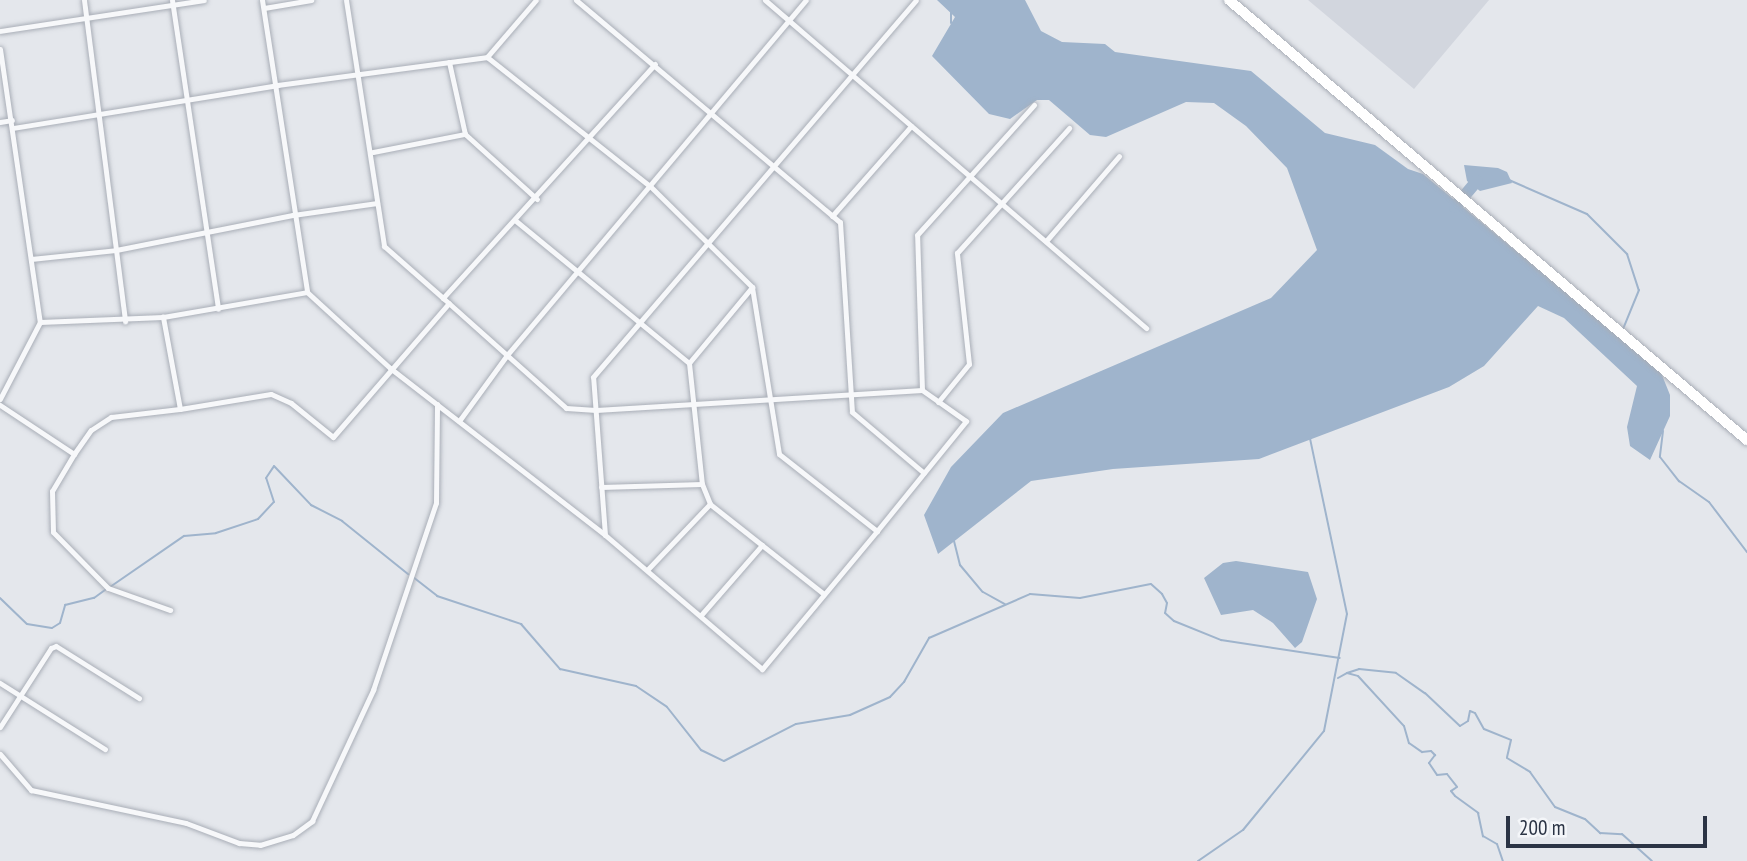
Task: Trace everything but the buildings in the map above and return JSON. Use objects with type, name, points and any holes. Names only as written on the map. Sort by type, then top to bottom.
[{"type":"highway","points":[[1229,0],[1747,440]]},
{"type":"street","points":[[84,0],[125,321]]},
{"type":"street","points":[[0,31],[172,2],[204,0]]},
{"type":"street","points":[[262,0],[278,85],[293,215],[307,292],[390,368],[648,569],[762,669],[965,421],[922,390],[596,410],[566,408],[384,246],[373,152],[346,0]]},
{"type":"street","points":[[264,8],[311,0]]},
{"type":"street","points":[[13,128],[278,85],[487,57],[536,0]]},
{"type":"street","points":[[576,0],[840,222],[852,412],[924,473]]},
{"type":"street","points":[[765,0],[1146,328]]},
{"type":"street","points":[[459,421],[507,355],[806,0]]},
{"type":"street","points":[[605,535],[593,377],[709,240],[854,76],[916,0]]},
{"type":"street","points":[[172,2],[218,309]]},
{"type":"street","points":[[0,49],[40,322],[0,399]]},
{"type":"street","points":[[487,57],[650,186],[709,240],[752,287],[767,399],[779,454],[877,531]]},
{"type":"street","points":[[449,62],[465,134],[537,199]]},
{"type":"street","points":[[443,298],[537,199],[655,64]]},
{"type":"street","points":[[922,390],[917,235],[1034,105]]},
{"type":"street","points":[[0,122],[12,120]]},
{"type":"street","points":[[832,216],[911,126]]},
{"type":"street","points":[[939,402],[969,365],[957,253],[1069,128]]},
{"type":"street","points":[[373,152],[465,134]]},
{"type":"street","points":[[1046,242],[1119,156]]},
{"type":"street","points":[[31,259],[116,250],[293,215],[377,203]]},
{"type":"street","points":[[516,221],[639,325],[689,363],[702,484],[710,503],[824,593]]},
{"type":"street","points":[[689,363],[752,287]]},
{"type":"street","points":[[40,322],[125,321],[163,317],[307,292]]},
{"type":"street","points":[[170,610],[108,588],[53,532],[52,491],[91,430],[111,417],[271,394],[291,403],[333,437],[449,303]]},
{"type":"street","points":[[163,317],[180,409]]},
{"type":"street","points":[[0,754],[31,790],[186,823],[239,843],[260,845],[293,835],[312,821],[373,690],[436,503],[437,404]]},
{"type":"street","points":[[0,405],[74,454]]},
{"type":"street","points":[[601,486],[702,484]]},
{"type":"street","points":[[648,569],[710,503]]},
{"type":"street","points":[[701,615],[762,545]]},
{"type":"street","points":[[0,727],[56,646],[139,698]]},
{"type":"street","points":[[0,682],[104,749]]},
{"type":"shaded area","points":[[1308,0],[1489,0],[1414,89]]},
{"type":"water","points":[[937,0],[1025,0],[1041,31],[1062,42],[1105,44],[1115,52],[1251,71],[1325,133],[1375,145],[1408,169],[1423,174],[1660,370],[1670,395],[1670,416],[1650,460],[1630,446],[1627,427],[1637,386],[1564,318],[1538,306],[1484,366],[1449,387],[1259,459],[1113,469],[1031,481],[938,554],[924,515],[951,467],[1003,413],[1271,298],[1317,250],[1287,168],[1246,126],[1214,103],[1186,102],[1106,137],[1090,135],[1049,100],[1037,100],[1010,119],[989,114],[932,56],[955,17]]},
{"type":"water","points":[[1464,165],[1498,168],[1507,172],[1512,183],[1480,191],[1467,181]]},
{"type":"water","points":[[1236,561],[1308,572],[1317,599],[1302,642],[1295,648],[1273,623],[1253,610],[1221,615],[1204,578],[1223,563]]},
{"type":"waterway","points":[[951,12],[951,23]]},
{"type":"waterway","points":[[1509,180],[1587,214],[1627,254],[1639,290],[1623,329]]},
{"type":"waterway","points":[[1455,207],[1477,181]]},
{"type":"waterway","points":[[1663,431],[1660,457],[1679,481],[1709,502],[1747,552]]},
{"type":"waterway","points":[[1198,861],[1243,830],[1324,731],[1347,614],[1310,439]]},
{"type":"waterway","points":[[110,587],[184,536],[216,533],[258,519],[274,502],[266,478],[274,466],[311,505],[342,521],[408,574]]},
{"type":"waterway","points":[[954,541],[960,565],[983,592],[1005,604]]},
{"type":"waterway","points":[[413,577],[437,596],[521,624],[560,669],[636,686],[667,707],[701,750],[724,761],[796,724],[850,715],[890,697],[904,682],[929,638],[1030,594],[1080,598],[1151,584],[1162,594],[1167,603],[1165,613],[1174,621],[1221,640],[1340,658]]},
{"type":"waterway","points":[[0,598],[27,624],[52,628],[60,623],[65,605],[94,598],[105,590]]},
{"type":"waterway","points":[[1347,673],[1359,669],[1396,673],[1425,693],[1460,726],[1468,721],[1470,711],[1475,713],[1484,729],[1511,740],[1507,758],[1530,772],[1555,807],[1585,819],[1600,833],[1622,834],[1652,861]]},
{"type":"waterway","points":[[1338,678],[1347,673],[1358,676],[1404,726],[1409,743],[1422,752],[1431,751],[1435,755],[1429,763],[1437,775],[1447,774],[1457,787],[1451,791],[1478,813],[1483,836],[1497,844],[1503,861]]}]
